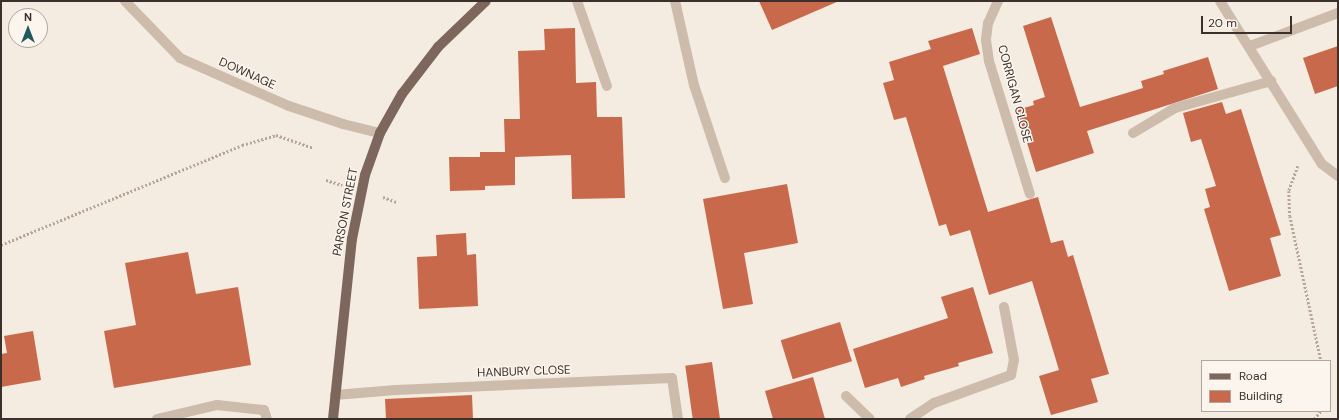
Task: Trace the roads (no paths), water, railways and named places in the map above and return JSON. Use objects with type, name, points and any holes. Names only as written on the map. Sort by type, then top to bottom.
[{"type":"main road","name":"PARSON STREET","points":[[333,419],[352,239],[365,175],[380,133],[402,94],[438,47],[486,1]]},
{"type":"street","name":"DOWNAGE","points":[[125,1],[180,58],[289,106],[343,124],[380,133]]},
{"type":"street","points":[[577,1],[607,86]]},
{"type":"street","points":[[675,1],[694,85],[725,178]]},
{"type":"street","name":"CORRIGAN CLOSE","points":[[998,1],[988,24],[986,40],[989,61],[1030,194]]},
{"type":"street","points":[[1220,1],[1250,46],[1322,164],[1338,176]]},
{"type":"street","points":[[1250,46],[1338,13]]},
{"type":"street","points":[[1133,133],[1175,108],[1271,81]]},
{"type":"street","points":[[910,419],[934,403],[1011,375],[1014,360],[1004,307]]},
{"type":"street","name":"HANBURY CLOSE","points":[[335,395],[396,390],[672,378],[678,419]]},
{"type":"street","points":[[846,396],[870,419]]},
{"type":"street","points":[[157,419],[217,405],[264,410],[267,419]]}]
